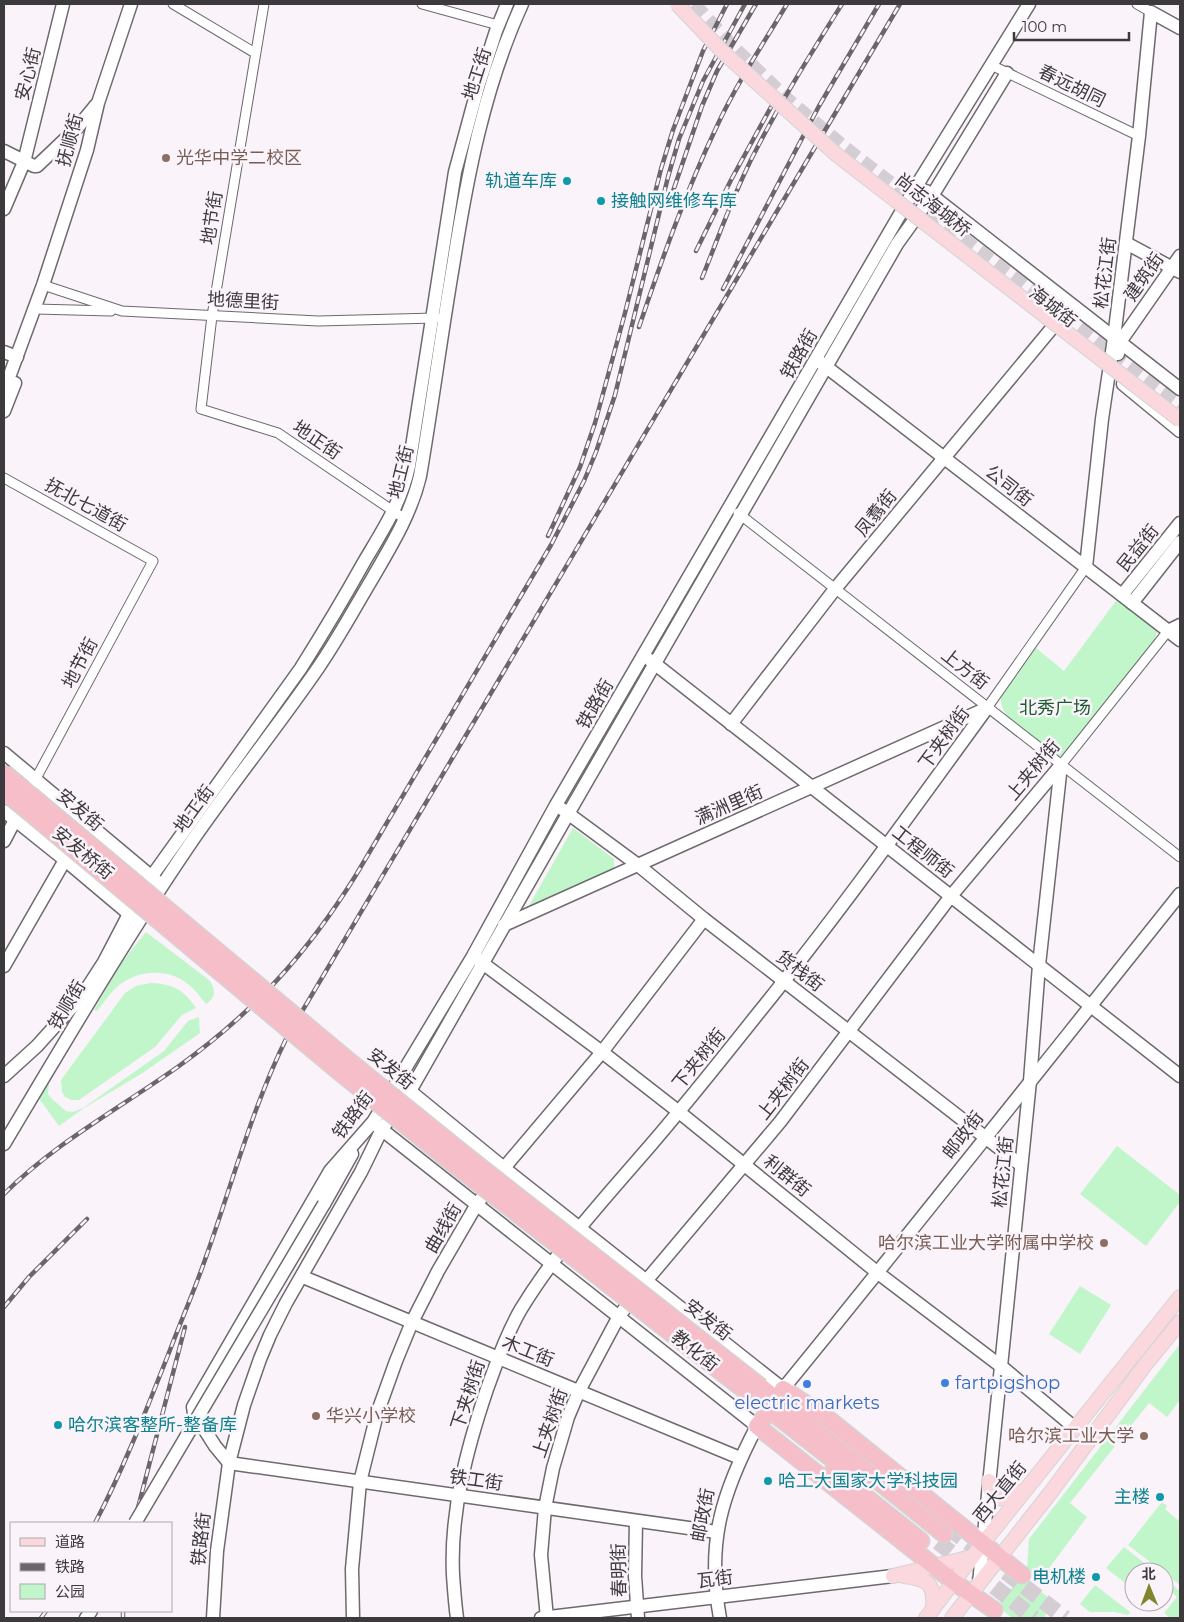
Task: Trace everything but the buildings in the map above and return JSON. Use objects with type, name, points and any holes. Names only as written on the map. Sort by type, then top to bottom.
[{"type":"highway","name":"安发街","points":[[4,773],[356,1067],[758,1393]]},
{"type":"highway","name":"安发街","points":[[4,791],[389,1112],[758,1393]]},
{"type":"highway","name":"教化街","points":[[758,1393],[770,1408],[934,1566],[954,1582],[975,1589],[994,1610]]},
{"type":"highway","name":"教化街","points":[[770,1408],[940,1538]]},
{"type":"highway","name":"教化街","points":[[770,1408],[827,1418],[1022,1574]]},
{"type":"main road","name":"尚志海城桥","points":[[677,4],[722,52],[837,155],[1180,420]]},
{"type":"main road","name":"西大直街","points":[[930,1613],[983,1543],[1180,1297]]},
{"type":"main road","points":[[952,1618],[1180,1322]]},
{"type":"main road","points":[[989,1481],[993,1495],[996,1498],[1005,1499],[1018,1495],[1032,1482]]},
{"type":"main road","points":[[893,1576],[972,1558]]},
{"type":"main road","points":[[893,1576],[918,1578],[927,1582],[934,1593],[930,1613]]},
{"type":"street","name":"安心街","points":[[4,209],[24,162],[63,4]]},
{"type":"street","name":"抚顺街","points":[[35,308],[87,150],[98,103],[131,4]]},
{"type":"street","points":[[173,4],[255,53]]},
{"type":"street","name":"地节街","points":[[201,409],[212,316],[264,4]]},
{"type":"street","points":[[422,4],[498,25]]},
{"type":"street","name":"地工街","points":[[152,876],[301,668],[324,633],[394,512],[409,466],[455,172],[478,87],[498,25],[507,4]]},
{"type":"street","name":"地工街","points":[[162,885],[319,667],[405,519],[416,494],[464,198],[475,145],[507,39],[522,4]]},
{"type":"street","name":"铁路街","points":[[213,1618],[216,1551],[229,1463],[244,1405],[270,1335],[286,1303],[361,1172],[377,1126],[398,1082],[478,960],[505,924],[741,515],[918,185],[1029,4]]},
{"type":"street","points":[[1137,4],[1180,28]]},
{"type":"street","name":"松花江街","points":[[1089,570],[1111,374],[1117,340],[1151,12]]},
{"type":"street","name":"春远胡同","points":[[991,66],[1139,136]]},
{"type":"street","name":"铁路街","points":[[229,1463],[214,1446],[194,1413],[193,1407],[330,1171],[410,1091],[478,960],[485,933],[556,805],[730,506],[897,244],[932,196],[1008,73]]},
{"type":"street","points":[[4,151],[34,166],[40,164],[78,127],[98,103]]},
{"type":"street","name":"海城街","points":[[918,185],[1180,390]]},
{"type":"street","name":"海城街","points":[[902,214],[1111,374],[1180,431]]},
{"type":"street","points":[[1126,243],[1176,269]]},
{"type":"street","name":"建筑街","points":[[1117,340],[1176,269],[1180,256]]},
{"type":"street","name":"地德里街","points":[[43,286],[122,311],[318,321],[444,318]]},
{"type":"street","points":[[35,308],[122,311]]},
{"type":"street","points":[[4,410],[17,357],[35,308]]},
{"type":"street","points":[[4,424],[8,390],[24,362],[35,308]]},
{"type":"street","name":"凤翥街","points":[[731,724],[835,589],[1052,328]]},
{"type":"street","points":[[4,352],[17,357]]},
{"type":"street","name":"公司街","points":[[822,363],[1180,640]]},
{"type":"street","name":"地正街","points":[[201,409],[278,433],[405,519]]},
{"type":"street","name":"抚北七道街","points":[[4,478],[153,561]]},
{"type":"street","name":"上方街","points":[[730,506],[1180,857]]},
{"type":"street","name":"民益街","points":[[1127,599],[1180,523]]},
{"type":"street","name":"民益街","points":[[1127,599],[1180,542]]},
{"type":"street","name":"地节街","points":[[14,820],[153,561]]},
{"type":"street","name":"下夹树街","points":[[457,1618],[453,1573],[454,1541],[464,1465],[498,1358],[520,1312],[551,1264],[579,1228],[679,1112],[784,981],[1089,570]]},
{"type":"street","points":[[1168,631],[1180,625]]},
{"type":"street","name":"上夹树街","points":[[547,1618],[541,1555],[545,1508],[553,1468],[568,1417],[579,1391],[618,1316],[780,1122],[951,896],[1061,765],[1168,631]]},
{"type":"street","name":"工程师街","points":[[644,655],[1180,1076]]},
{"type":"street","name":"满洲里街","points":[[485,933],[988,708]]},
{"type":"street","name":"安发桥街","points":[[4,754],[162,885]]},
{"type":"street","name":"松花江街","points":[[975,1589],[983,1543],[1002,1367],[1030,1081],[1039,965],[1061,765]]},
{"type":"street","name":"货栈街","points":[[556,805],[638,865],[704,919],[1022,1164]]},
{"type":"street","name":"安发桥街","points":[[4,811],[134,918]]},
{"type":"street","points":[[4,841],[14,820]]},
{"type":"street","points":[[4,966],[87,824]]},
{"type":"street","name":"铁顺街","points":[[4,1144],[111,965],[152,876]]},
{"type":"street","name":"铁顺街","points":[[4,1076],[37,1046],[82,996],[134,918],[162,885]]},
{"type":"street","name":"邮政街","points":[[720,1618],[716,1596],[715,1553],[717,1532],[726,1494],[740,1458],[770,1408],[1180,894]]},
{"type":"street","name":"曲线街","points":[[353,1618],[352,1568],[360,1482],[377,1414],[412,1322],[438,1271],[477,1204],[504,1168],[602,1052],[704,919]]},
{"type":"street","name":"利群街","points":[[478,960],[679,1112],[878,1273],[1002,1367],[1075,1428]]},
{"type":"street","name":"教化街","points":[[398,1082],[646,1281],[770,1408]]},
{"type":"street","points":[[144,1522],[327,1205],[358,1144],[377,1126]]},
{"type":"street","name":"教化街","points":[[377,1126],[618,1316],[770,1408]]},
{"type":"street","points":[[136,1522],[327,1205]]},
{"type":"street","name":"木工街","points":[[303,1277],[740,1458]]},
{"type":"street","name":"铁工街","points":[[229,1463],[717,1532]]},
{"type":"street","name":"春明街","points":[[636,1521],[634,1576],[637,1613]]},
{"type":"street","name":"瓦街","points":[[542,1618],[637,1613],[716,1596],[893,1576]]},
{"type":"green space","name":"北秀广场","points":[[1118,598],[1152,624],[1157,632],[1154,643],[1064,756],[1055,757],[1027,736],[1008,718],[1001,698],[1004,688],[1036,648],[1064,671]]},
{"type":"green space","points":[[573,828],[614,859],[614,873],[526,911]]},
{"type":"green space","points":[[146,932],[209,980],[214,993],[209,1002],[206,1004],[193,988],[180,979],[171,975],[152,973],[142,974],[124,981],[111,993],[97,1011],[94,1010],[119,966]]},
{"type":"green space","points":[[150,983],[171,986],[177,989],[187,996],[196,1008],[182,1015],[155,1047],[79,1100],[71,1100],[65,1097],[62,1092],[61,1080],[125,993],[136,986]]},
{"type":"green space","points":[[199,1017],[200,1033],[141,1074],[84,1108],[59,1126],[38,1097],[49,1082],[48,1094],[66,1111],[73,1112],[83,1108],[164,1051],[188,1021]]},
{"type":"green space","points":[[1117,1146],[1180,1195],[1180,1202],[1146,1246],[1080,1194]]},
{"type":"green space","points":[[1080,1286],[1111,1305],[1080,1354],[1049,1334]]},
{"type":"green space","points":[[1180,1344],[1180,1400],[1167,1417],[1149,1403],[1070,1503],[1087,1517],[1044,1575],[1037,1577],[1027,1568],[1029,1539]]},
{"type":"green space","points":[[1162,1502],[1167,1506],[1165,1509],[1180,1522],[1180,1585],[1174,1580],[1174,1562],[1150,1562],[1128,1545]]},
{"type":"green space","points":[[1124,1547],[1143,1562],[1124,1562],[1124,1582],[1106,1568]]},
{"type":"green space","points":[[1022,1577],[1049,1598],[1049,1608],[1044,1618],[1012,1618],[999,1607]]},
{"type":"green space","points":[[1095,1585],[1124,1607],[1124,1612],[1130,1612],[1128,1615],[1115,1612],[1090,1612],[1080,1604]]},
{"type":"green space","points":[[1174,1586],[1180,1591],[1180,1618],[1170,1618],[1164,1613],[1174,1612],[1174,1601],[1177,1597],[1174,1594]]},
{"type":"tunnel","points":[[694,4],[732,46],[788,100],[845,148],[1180,406]]},
{"type":"tunnel","points":[[949,1528],[1065,1618]]},
{"type":"tunnel","points":[[938,1542],[1034,1618]]},
{"type":"railway","points":[[548,536],[580,467],[595,423],[661,169],[673,130],[703,51],[727,4]]},
{"type":"railway","points":[[4,1194],[66,1142],[206,1046],[255,1003],[318,931],[356,875],[551,545],[584,481],[615,395],[679,139],[703,81],[745,4]]},
{"type":"railway","points":[[669,203],[702,106],[717,71],[756,4]]},
{"type":"railway","points":[[639,327],[675,225],[717,126],[733,94],[787,4]]},
{"type":"railway","points":[[702,278],[747,167],[786,95],[842,4]]},
{"type":"railway","points":[[723,289],[819,106],[879,4]]},
{"type":"railway","points":[[96,1522],[135,1438],[194,1290],[264,1088],[288,1035],[900,4]]},
{"type":"railway","points":[[696,251],[731,180],[771,107]]},
{"type":"railway","points":[[4,1307],[29,1277],[87,1219]]},
{"type":"railway","points":[[134,1522],[185,1327]]},
{"type":"railway","points":[[41,1618],[45,1612]]},
{"type":"railway","points":[[123,1612],[123,1618]]},
{"type":"place","name":"光华中学二校区","points":[[166,158]]},
{"type":"place","name":"轨道车库","points":[[567,181]]},
{"type":"place","name":"接触网维修车库","points":[[601,201]]},
{"type":"place","name":"哈尔滨工业大学附属中学校","points":[[1104,1243]]},
{"type":"place","name":"fartpigshop","points":[[945,1383]]},
{"type":"place","name":"electric markets","points":[[807,1384]]},
{"type":"place","name":"华兴小学校","points":[[316,1416]]},
{"type":"place","name":"哈尔滨客整所-整备库","points":[[58,1425]]},
{"type":"place","name":"哈尔滨工业大学","points":[[1144,1436]]},
{"type":"place","name":"哈工大国家大学科技园","points":[[768,1481]]},
{"type":"place","name":"主楼","points":[[1160,1497]]},
{"type":"place","name":"电机楼","points":[[1096,1577]]}]
